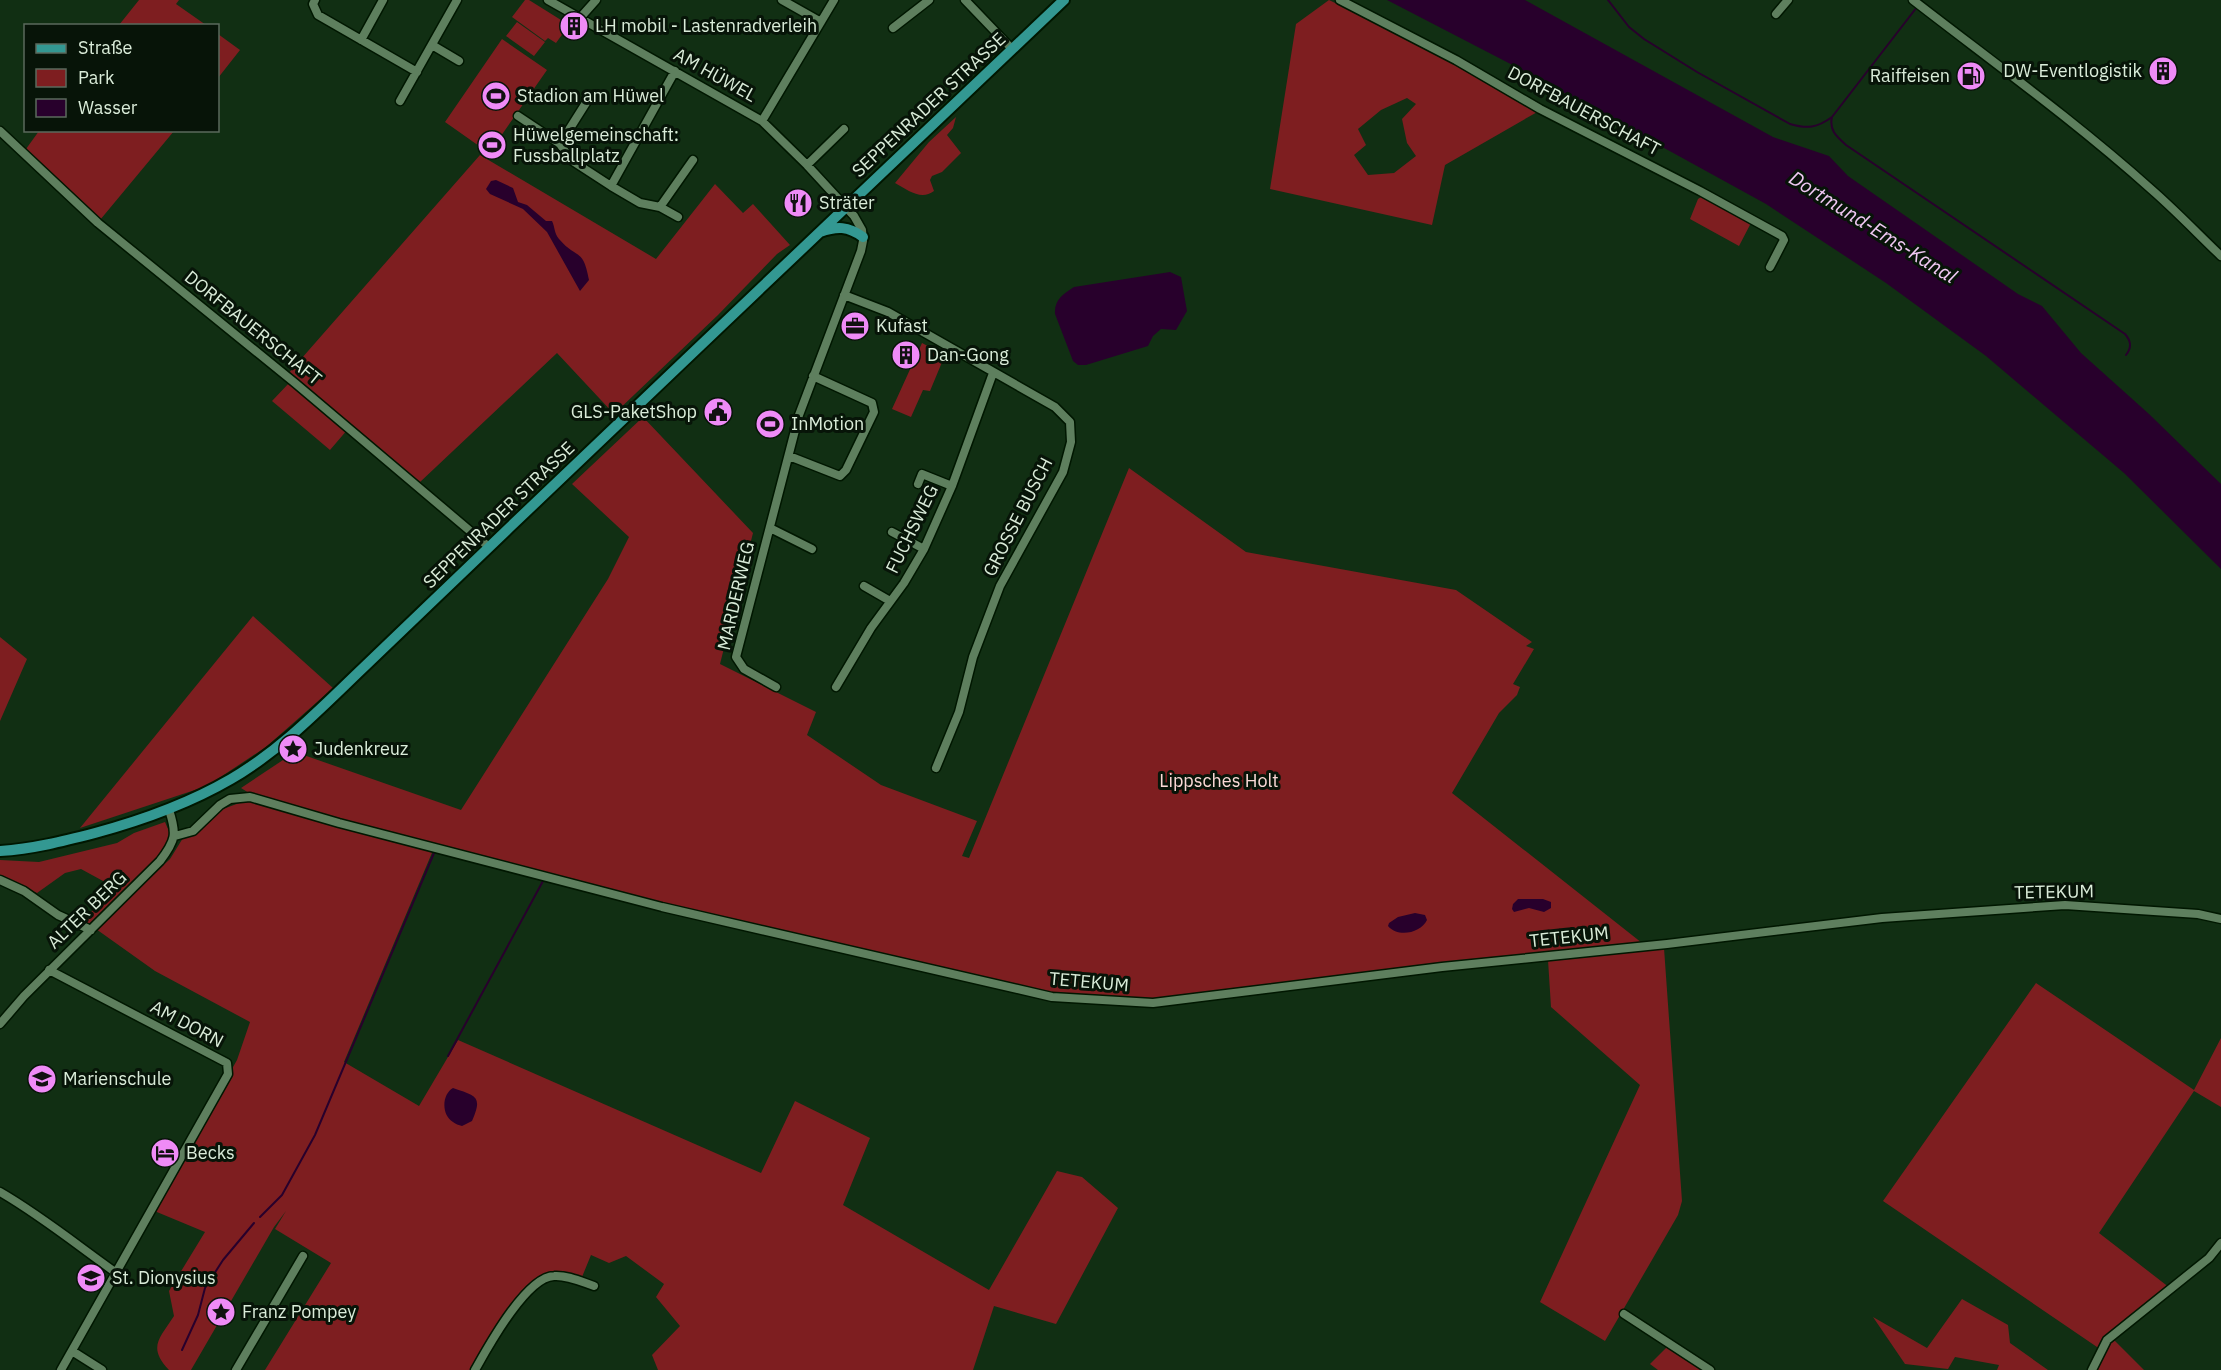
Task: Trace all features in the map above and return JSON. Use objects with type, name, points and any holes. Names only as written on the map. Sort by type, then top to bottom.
[{"type":"main road","name":"SEPPENRADER STRASSE","points":[[0,852],[64,841],[169,810],[232,778],[269,753],[338,692],[706,342],[845,206],[1064,0]]},
{"type":"main road","points":[[817,233],[844,227],[854,230],[863,237]]},
{"type":"street","points":[[361,40],[384,0]]},
{"type":"street","points":[[400,100],[457,0]]},
{"type":"street","name":"AM HÜWEL","points":[[548,0],[762,121],[845,206]]},
{"type":"street","points":[[580,18],[596,0]]},
{"type":"street","points":[[782,0],[821,22]]},
{"type":"street","points":[[762,121],[834,0]]},
{"type":"street","points":[[892,28],[929,0]]},
{"type":"street","points":[[965,0],[1012,49]]},
{"type":"street","name":"DORFBAUERSCHAFT","points":[[1340,0],[1456,60],[1540,109],[1782,236],[1784,240],[1770,267]]},
{"type":"street","points":[[1776,14],[1788,0]]},
{"type":"street","points":[[312,1],[318,15],[417,72]]},
{"type":"street","points":[[1914,1],[2031,91],[2152,190],[2221,256]]},
{"type":"street","points":[[432,45],[459,61]]},
{"type":"street","points":[[611,186],[675,71]]},
{"type":"street","points":[[560,144],[591,94]]},
{"type":"street","points":[[518,116],[560,144],[571,160],[611,186],[640,203],[660,207],[678,217]]},
{"type":"street","points":[[807,165],[844,129]]},
{"type":"street","name":"DORFBAUERSCHAFT","points":[[0,131],[98,223],[286,376],[489,547]]},
{"type":"street","points":[[660,207],[693,160]]},
{"type":"street","points":[[845,206],[859,224],[863,237]]},
{"type":"street","name":"MARDERWEG","points":[[776,687],[744,669],[736,657],[799,415],[861,251],[863,237]]},
{"type":"street","name":"GROSSE BUSCH","points":[[844,295],[888,312],[1055,407],[1070,422],[1071,442],[1063,472],[1000,586],[973,657],[959,712],[936,768]]},
{"type":"street","name":"FUCHSWEG","points":[[836,687],[871,628],[904,584],[924,549],[952,486],[993,373]]},
{"type":"street","points":[[789,456],[840,476],[846,470],[874,412],[872,403],[813,376]]},
{"type":"street","points":[[918,484],[922,474],[952,486]]},
{"type":"street","name":"MARDERWEG","points":[[770,528],[812,549]]},
{"type":"street","points":[[892,532],[924,549]]},
{"type":"street","points":[[864,586],[890,601]]},
{"type":"street","name":"TETEKUM","points":[[175,836],[198,827],[220,805],[230,799],[250,798],[662,906],[1052,997],[1153,1003],[1442,966],[1667,944],[1882,918],[2065,905],[2198,914],[2221,919]]},
{"type":"street","points":[[169,810],[175,836]]},
{"type":"street","name":"ALTER BERG","points":[[0,1024],[49,970],[160,861],[171,847],[175,836]]},
{"type":"street","points":[[0,880],[24,891],[58,915],[91,930]]},
{"type":"street","name":"AM DORN","points":[[49,970],[227,1063],[228,1067],[228,1074],[115,1272]]},
{"type":"street","points":[[0,1192],[32,1211],[115,1272],[61,1370]]},
{"type":"street","points":[[2092,1370],[2107,1340],[2210,1258],[2221,1243]]},
{"type":"street","points":[[236,1370],[303,1256]]},
{"type":"street","points":[[475,1370],[523,1296],[535,1286],[552,1276],[569,1277],[594,1286]]},
{"type":"street","points":[[1624,1314],[1710,1370]]},
{"type":"street","points":[[72,1351],[102,1370]]},
{"type":"green space","points":[[139,0],[179,0],[176,4],[205,24],[120,24]]},
{"type":"green space","points":[[525,0],[529,0],[569,25],[556,43],[548,38],[545,41],[512,17]]},
{"type":"green space","points":[[1329,0],[1457,63],[1539,111],[1445,165],[1432,225],[1270,189],[1296,24]],"holes":[[[1407,98],[1416,104],[1402,119],[1407,143],[1416,156],[1394,173],[1368,175],[1354,155],[1366,145],[1358,129],[1381,110]]]},
{"type":"green space","points":[[517,22],[545,42],[534,56],[506,36]]},
{"type":"green space","points":[[219,35],[240,50],[219,77]]},
{"type":"green space","name":"Stadion am Hüwel","points":[[502,39],[547,70],[489,153],[445,122]]},
{"type":"green space","points":[[956,117],[953,128],[947,135],[961,153],[942,172],[932,176],[930,180],[934,191],[919,195],[895,183],[929,142]]},
{"type":"green space","points":[[38,132],[173,132],[100,220],[26,149]]},
{"type":"green space","points":[[480,155],[656,259],[715,184],[743,213],[753,204],[790,245],[777,254],[718,315],[614,414],[557,353],[419,483],[287,375]]},
{"type":"green space","points":[[1704,195],[1752,221],[1739,246],[1690,219],[1698,199]]},
{"type":"green space","points":[[922,343],[945,355],[930,391],[923,390],[911,417],[892,409]]},
{"type":"green space","points":[[290,382],[348,429],[330,450],[272,401]]},
{"type":"green space","name":"Lippsches Holt","points":[[643,417],[753,533],[720,664],[816,712],[807,735],[881,785],[977,821],[962,856],[969,858],[1129,468],[1246,552],[1456,590],[1532,642],[1526,646],[1534,649],[1513,684],[1520,687],[1517,695],[1499,713],[1452,793],[1642,943],[1441,963],[1321,981],[1155,1000],[1054,995],[663,906],[257,798],[241,788],[295,752],[461,810],[608,579],[629,537],[572,484]]},
{"type":"green space","points":[[253,616],[333,688],[266,747],[207,786],[80,828]]},
{"type":"green space","points":[[0,637],[27,659],[0,721]]},
{"type":"green space","points":[[258,801],[434,848],[344,1062],[419,1106],[458,1040],[761,1173],[795,1101],[870,1138],[843,1205],[989,1290],[1057,1171],[1082,1177],[1118,1208],[1056,1324],[994,1306],[973,1370],[658,1370],[652,1355],[680,1326],[656,1297],[664,1284],[626,1256],[609,1263],[591,1255],[582,1277],[569,1275],[533,1284],[473,1370],[265,1370],[331,1263],[275,1229],[286,1211],[274,1227],[191,1370],[169,1370],[162,1362],[157,1349],[160,1337],[174,1316],[169,1291],[205,1232],[152,1210],[237,1060],[250,1022],[155,971],[96,929],[170,859],[183,838],[223,809],[242,802]]},
{"type":"green space","points":[[165,822],[171,836],[161,856],[90,925],[83,921],[114,887],[81,869],[65,873],[37,893],[0,876],[0,860],[39,862],[117,843],[134,833]]},
{"type":"green space","points":[[1664,948],[1682,1201],[1678,1215],[1605,1341],[1540,1302],[1640,1085],[1551,1007],[1548,960]]},
{"type":"green space","points":[[2036,983],[2194,1090],[2221,1038],[2221,1107],[2194,1091],[2099,1233],[2170,1288],[2110,1336],[2144,1370],[2093,1370],[2101,1352],[2097,1347],[1883,1201]]},
{"type":"green space","points":[[1962,1299],[2008,1325],[2010,1343],[2048,1370],[1997,1370],[1999,1365],[1955,1357],[1948,1369],[1905,1364],[1873,1317],[1927,1348]]},
{"type":"green space","points":[[1668,1346],[1705,1370],[1658,1370],[1650,1364]]},
{"type":"water","name":"Dortmund-Ems-Kanal","points":[[1387,0],[1525,0],[1773,137],[1829,156],[1848,176],[2018,294],[2042,306],[2081,353],[2149,414],[2221,484],[2221,569],[2124,473],[1986,356],[1886,283],[1766,204],[1526,72]]},
{"type":"water","points":[[496,180],[513,188],[518,202],[527,205],[546,221],[552,221],[559,239],[582,258],[589,280],[580,291],[547,232],[523,209],[490,194],[486,189],[491,181]]},
{"type":"water","points":[[1170,272],[1181,277],[1187,311],[1176,330],[1161,329],[1153,336],[1148,346],[1086,365],[1078,365],[1073,361],[1055,314],[1056,305],[1063,295],[1074,287]]},
{"type":"water","points":[[1518,899],[1543,899],[1551,902],[1551,908],[1544,912],[1529,908],[1514,912],[1513,904]]},
{"type":"water","points":[[1415,913],[1425,915],[1427,920],[1415,931],[1397,932],[1388,926],[1398,917]]},
{"type":"water","points":[[453,1088],[472,1095],[477,1102],[472,1121],[462,1126],[446,1115],[445,1100]]},
{"type":"waterway","points":[[1608,0],[1629,27],[1644,39],[1697,72],[1790,124],[1812,127],[1832,117]]},
{"type":"waterway","points":[[1917,7],[1832,117],[1834,132],[1846,145],[2125,334],[2130,344],[2126,355]]},
{"type":"waterway","points":[[260,1217],[282,1195],[315,1135],[434,853]]},
{"type":"waterway","points":[[448,1056],[543,881]]},
{"type":"waterway","points":[[182,1350],[198,1315],[205,1288],[223,1260],[254,1223]]},
{"type":"place","name":"LH mobil - Lastenradverleih","points":[[574,26]]},
{"type":"place","name":"DW-Eventlogistik","points":[[2163,71]]},
{"type":"place","name":"Raiffeisen","points":[[1971,76]]},
{"type":"place","name":"Stadion am Hüwel","points":[[496,96]]},
{"type":"place","name":"Hüwelgemeinschaft: Fussballplatz","points":[[492,145]]},
{"type":"place","name":"Sträter","points":[[798,203]]},
{"type":"place","name":"Kufast","points":[[855,326]]},
{"type":"place","name":"Dan-Gong","points":[[906,355]]},
{"type":"place","name":"GLS-PaketShop","points":[[718,412]]},
{"type":"place","name":"InMotion","points":[[770,424]]},
{"type":"place","name":"Judenkreuz","points":[[293,749]]},
{"type":"place","name":"Marienschule","points":[[42,1079]]},
{"type":"place","name":"Becks","points":[[165,1153]]},
{"type":"place","name":"St. Dionysius","points":[[91,1278]]},
{"type":"place","name":"Franz Pompey","points":[[221,1312]]}]
